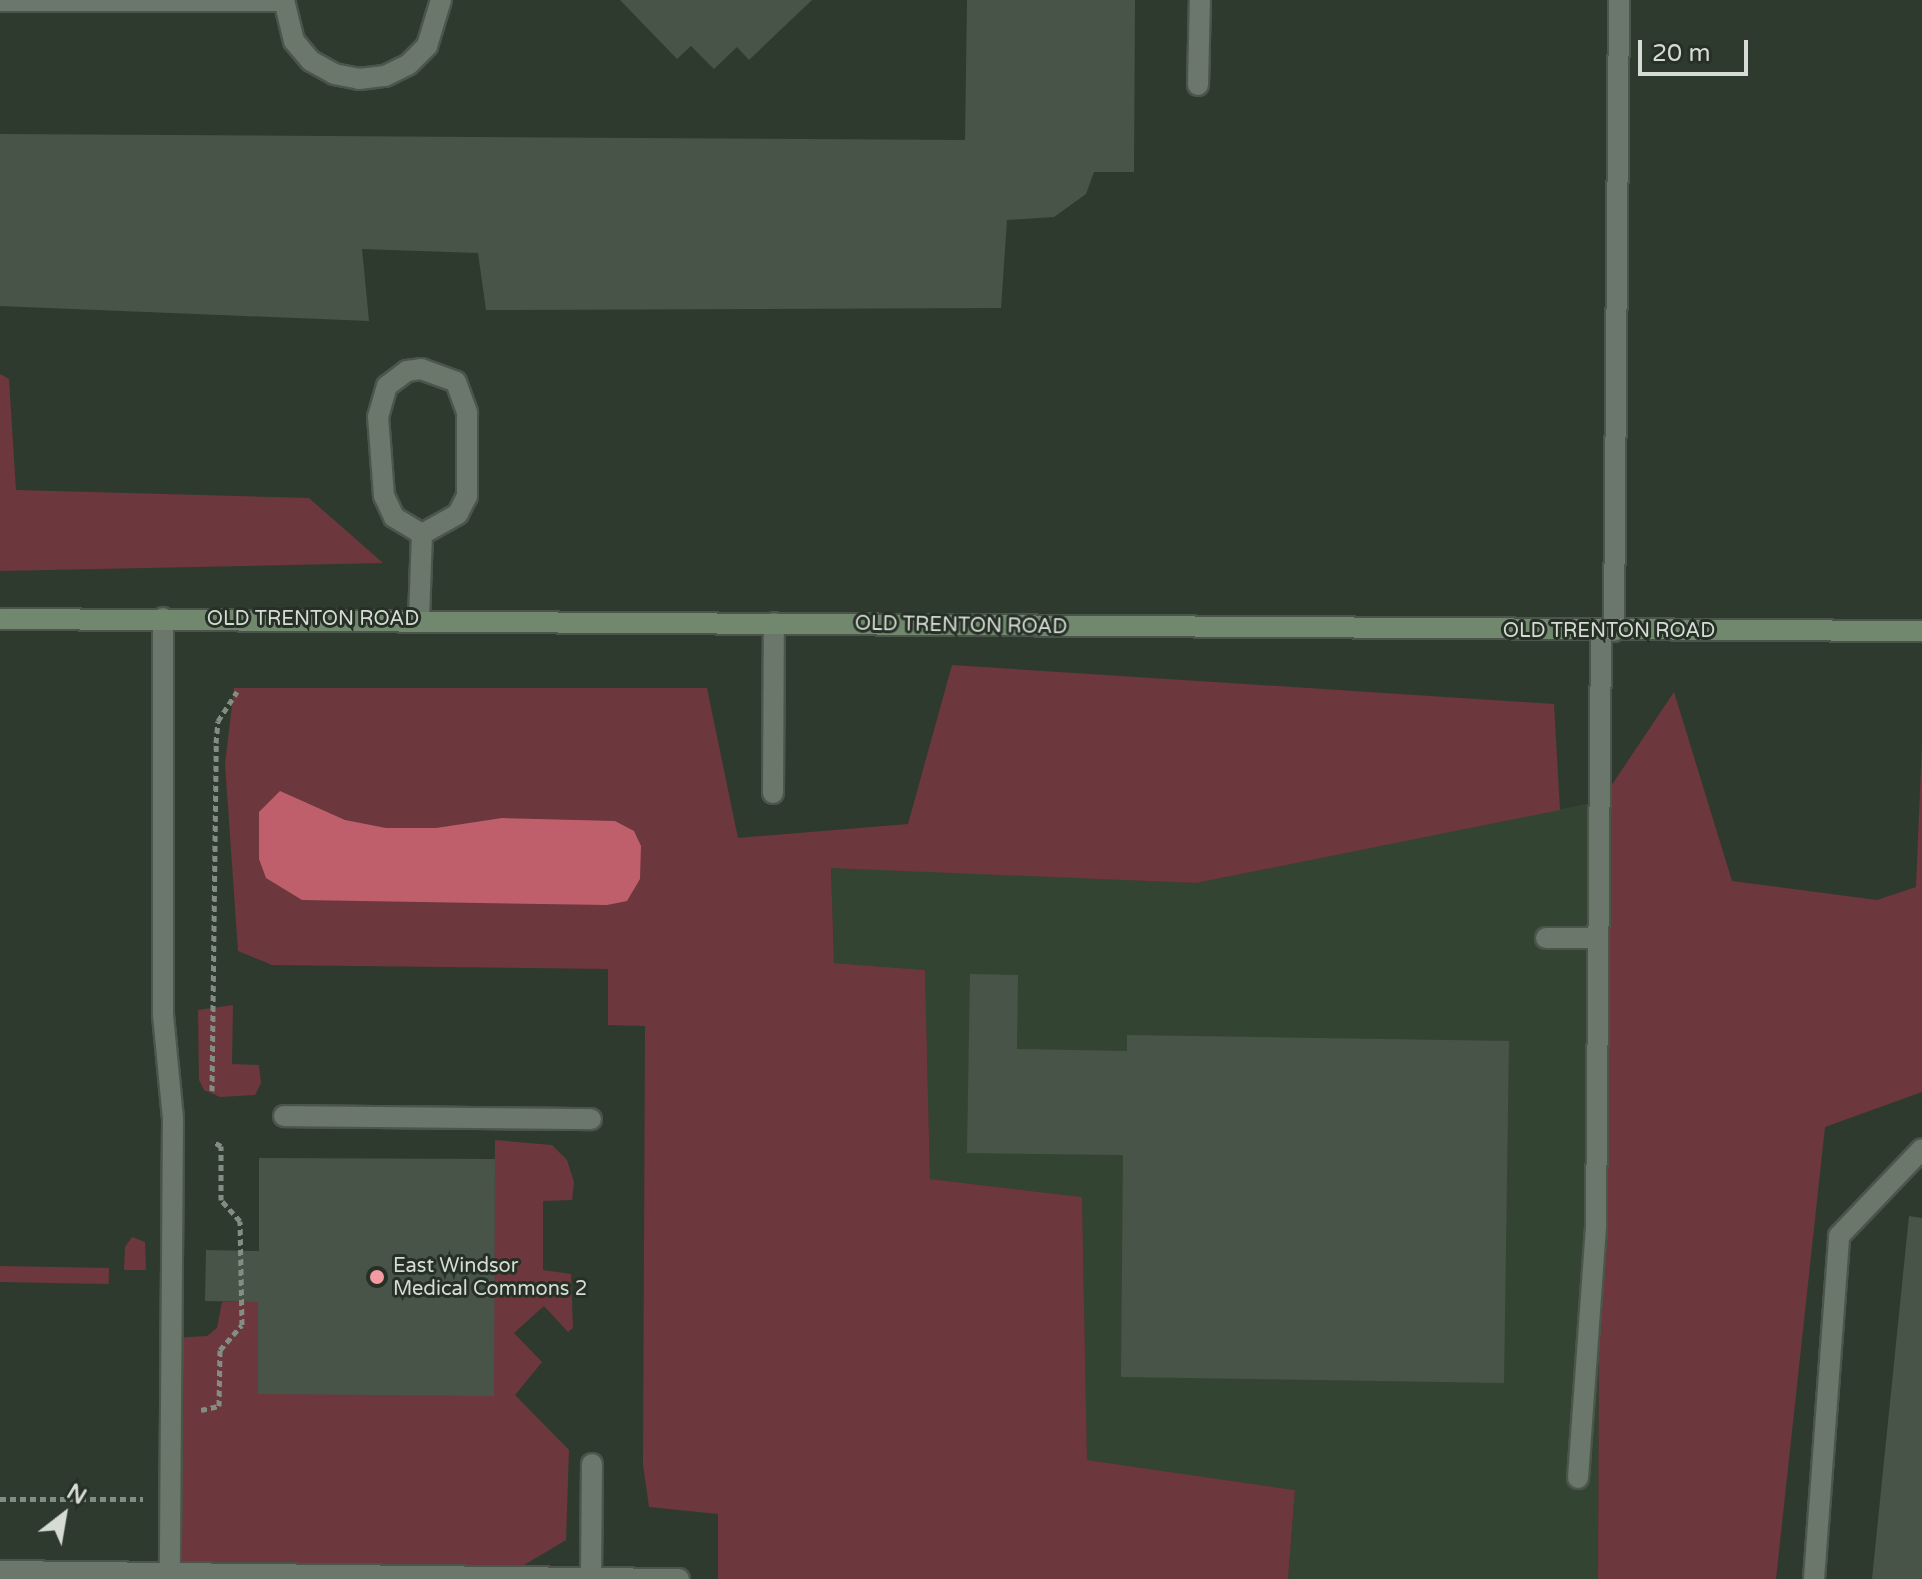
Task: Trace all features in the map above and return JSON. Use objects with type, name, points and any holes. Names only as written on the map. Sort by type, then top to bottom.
[{"type":"main road","name":"OLD TRENTON ROAD","points":[[0,619],[419,619],[1607,631],[1922,631]]},
{"type":"lane","points":[[0,1],[284,1],[294,41],[311,61],[334,74],[359,79],[385,76],[408,65],[427,46],[441,0]]},
{"type":"lane","points":[[1198,85],[1200,0]]},
{"type":"lane","points":[[1578,1478],[1596,1227],[1596,938],[1607,631],[1619,0]]},
{"type":"lane","points":[[421,369],[456,382],[467,413],[467,496],[458,514],[422,534],[394,517],[384,496],[378,417],[387,386],[407,371],[421,369]]},
{"type":"lane","points":[[419,619],[422,534]]},
{"type":"lane","points":[[163,618],[163,1015],[173,1119],[170,1574]]},
{"type":"lane","points":[[773,793],[774,623]]},
{"type":"lane","points":[[1546,938],[1596,938]]},
{"type":"lane","points":[[284,1116],[591,1119]]},
{"type":"lane","points":[[1814,1579],[1839,1236],[1922,1149]]},
{"type":"lane","points":[[591,1577],[592,1464]]},
{"type":"lane","points":[[0,1571],[679,1579]]},
{"type":"path","points":[[212,1091],[216,743],[218,721],[237,692]]},
{"type":"path","points":[[201,1422],[201,1406],[219,1406],[220,1350],[242,1325],[240,1221],[221,1200],[221,1146],[212,1141]]},
{"type":"path","points":[[0,1499],[170,1499]]},
{"type":"shaded area","points":[[0,374],[9,379],[16,490],[309,498],[383,563],[0,571]]},
{"type":"shaded area","points":[[952,665],[1554,704],[1560,810],[1196,883],[831,868],[834,963],[925,970],[930,1179],[1082,1197],[1087,1460],[1295,1490],[1288,1579],[718,1579],[718,1514],[649,1507],[643,1465],[645,1026],[608,1025],[608,969],[272,965],[238,951],[225,764],[234,688],[707,688],[738,838],[908,824]]},
{"type":"shaded area","points":[[1674,692],[1732,881],[1877,900],[1916,887],[1922,743],[1922,1092],[1825,1127],[1776,1579],[1598,1579],[1601,801]]},
{"type":"shaded area","points":[[280,791],[345,820],[386,828],[436,828],[502,818],[615,821],[634,831],[641,846],[640,879],[627,901],[607,905],[302,900],[266,878],[259,859],[259,812]]},
{"type":"shaded area","points":[[1601,801],[1598,1579],[1288,1579],[1295,1490],[1087,1460],[1082,1197],[930,1179],[925,970],[834,963],[831,867],[1196,883]]},
{"type":"shaded area","points":[[233,1005],[232,1064],[259,1065],[261,1083],[255,1095],[220,1097],[204,1090],[199,1080],[198,1010]]},
{"type":"shaded area","points":[[495,1140],[552,1145],[567,1160],[574,1182],[572,1200],[543,1201],[543,1270],[571,1274],[573,1328],[568,1332],[544,1306],[514,1333],[542,1362],[515,1395],[569,1450],[566,1540],[519,1568],[170,1570],[171,1338],[207,1336],[217,1328],[222,1302],[258,1302],[493,1395]]},
{"type":"shaded area","points":[[132,1237],[145,1242],[146,1270],[124,1270],[125,1247]]},
{"type":"shaded area","points":[[0,1266],[109,1268],[109,1284],[0,1282]]},
{"type":"building","points":[[620,0],[812,0],[749,60],[737,47],[714,69],[691,46],[677,59]]},
{"type":"building","points":[[967,0],[1135,0],[1134,172],[1094,172],[1086,194],[1054,217],[1007,220],[1001,308],[486,310],[478,253],[362,249],[369,321],[0,306],[0,134],[965,140]]},
{"type":"building","points":[[970,974],[1018,975],[1017,1049],[1127,1051],[1127,1035],[1509,1041],[1504,1383],[1121,1377],[1123,1155],[967,1153]]},
{"type":"building","name":"East Windsor Medical Commons 2","points":[[259,1158],[495,1159],[494,1396],[258,1394],[258,1302],[205,1301],[206,1250],[259,1251]]},
{"type":"building","points":[[1909,1216],[1922,1218],[1922,1579],[1872,1579]]},
{"type":"place","name":"East Windsor Medical Commons 2","points":[[377,1277]]}]
